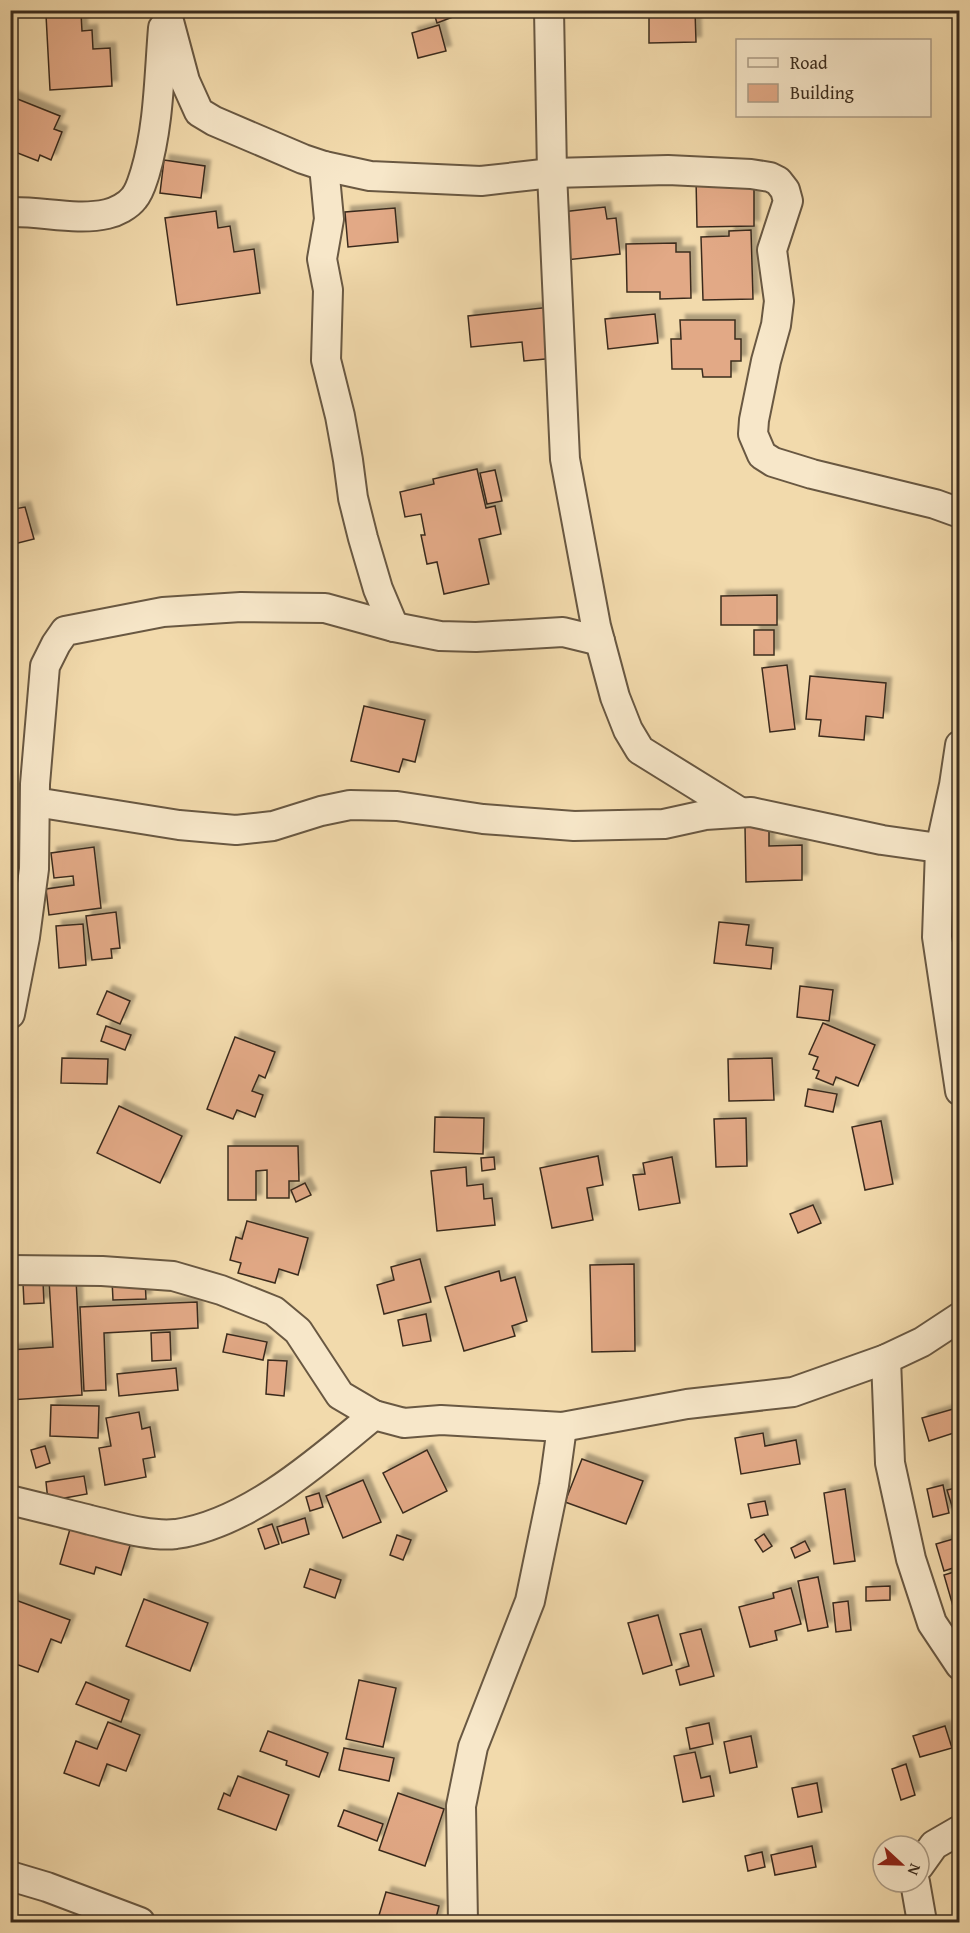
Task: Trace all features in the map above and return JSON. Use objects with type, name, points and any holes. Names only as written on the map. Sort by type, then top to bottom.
[{"type":"street","points":[[165,10],[185,81],[199,112],[214,121],[324,166],[370,176],[481,181],[552,173],[668,170],[751,174],[770,177],[778,181],[785,190],[788,201],[772,250],[779,301],[776,325],[754,420],[753,434],[762,455],[773,462],[812,474],[935,504],[960,513]]},
{"type":"street","points":[[10,212],[92,217],[110,214],[133,199],[140,189],[151,154],[158,104],[165,10]]},
{"type":"street","points":[[549,10],[552,173],[565,459],[596,626],[615,697],[628,730],[640,750],[740,812]]},
{"type":"street","points":[[324,166],[329,219],[322,259],[328,290],[326,360],[342,427],[353,498],[363,538],[378,589],[394,627]]},
{"type":"street","points":[[10,1014],[25,937],[34,869],[35,802],[45,666],[65,631],[163,612],[241,607],[325,608],[394,627],[440,636],[476,637],[563,632],[600,641]]},
{"type":"street","points":[[960,745],[954,785],[950,850],[937,937],[960,1091]]},
{"type":"street","points":[[35,802],[179,825],[236,830],[273,826],[321,811],[350,805],[397,806],[483,819],[574,826],[664,824],[705,815],[751,812],[882,840],[950,850]]},
{"type":"street","points":[[10,1270],[102,1271],[173,1276],[231,1294],[274,1311],[298,1331],[340,1395],[374,1415],[404,1423],[441,1420],[562,1426],[687,1404],[794,1392],[886,1359],[922,1342],[960,1317]]},
{"type":"street","points":[[886,1359],[890,1463],[911,1558],[932,1623],[960,1665]]},
{"type":"street","points":[[10,1500],[134,1531],[175,1534],[216,1523],[259,1501],[311,1467],[374,1415]]},
{"type":"street","points":[[463,1923],[461,1806],[473,1747],[530,1601],[550,1506],[562,1426]]},
{"type":"street","points":[[931,1849],[934,1845],[960,1830]]},
{"type":"street","points":[[10,1876],[47,1887],[140,1923]]},
{"type":"street","points":[[917,1894],[922,1923]]},
{"type":"building","points":[[433,10],[456,10],[458,15],[437,23]]},
{"type":"building","points":[[649,10],[695,10],[696,42],[649,43]]},
{"type":"building","points":[[951,10],[960,10],[960,25],[954,26]]},
{"type":"building","points":[[81,13],[82,31],[92,30],[93,49],[110,48],[112,86],[50,90],[46,15]]},
{"type":"building","points":[[439,25],[446,51],[418,58],[412,33]]},
{"type":"building","points":[[10,96],[60,116],[54,129],[62,132],[51,160],[40,155],[38,161],[10,150]]},
{"type":"building","points":[[164,160],[205,166],[201,198],[160,193]]},
{"type":"building","points":[[754,178],[754,226],[697,227],[696,179]]},
{"type":"building","points":[[605,207],[607,219],[616,218],[620,254],[566,260],[562,212]]},
{"type":"building","points":[[395,208],[398,242],[348,247],[345,212]]},
{"type":"building","points":[[216,211],[218,228],[230,226],[234,252],[254,249],[260,293],[177,305],[165,218]]},
{"type":"building","points":[[751,230],[753,299],[703,300],[701,237],[729,236],[729,231]]},
{"type":"building","points":[[676,243],[676,252],[690,252],[691,298],[660,299],[660,292],[627,292],[626,244]]},
{"type":"building","points":[[551,307],[556,358],[524,361],[522,342],[471,347],[468,316]]},
{"type":"building","points":[[655,314],[658,343],[608,349],[605,319]]},
{"type":"building","points":[[680,320],[735,320],[735,339],[741,339],[741,361],[731,361],[731,377],[703,377],[702,369],[672,369],[671,339],[681,339]]},
{"type":"building","points":[[477,469],[486,508],[495,506],[501,534],[479,539],[489,584],[444,594],[437,562],[427,564],[421,535],[425,535],[421,514],[405,517],[400,492],[434,484],[433,479]]},
{"type":"building","points":[[495,470],[502,501],[487,504],[480,473]]},
{"type":"building","points":[[25,507],[34,539],[10,545],[10,521],[17,519],[14,509]]},
{"type":"building","points":[[777,595],[777,625],[721,625],[721,596]]},
{"type":"building","points":[[754,630],[774,630],[774,655],[754,655]]},
{"type":"building","points":[[787,665],[795,729],[770,732],[762,668]]},
{"type":"building","points":[[810,676],[886,683],[883,718],[866,716],[864,740],[819,736],[821,720],[806,719]]},
{"type":"building","points":[[364,706],[425,720],[415,762],[403,759],[399,772],[351,761]]},
{"type":"building","points":[[769,825],[769,846],[802,845],[802,880],[746,882],[745,826]]},
{"type":"building","points":[[94,847],[101,908],[49,915],[46,889],[74,885],[73,876],[54,878],[51,853]]},
{"type":"building","points":[[116,912],[120,948],[111,949],[112,958],[92,960],[86,916]]},
{"type":"building","points":[[719,922],[749,925],[746,945],[773,948],[771,969],[714,963]]},
{"type":"building","points":[[83,924],[86,965],[59,968],[56,926]]},
{"type":"building","points":[[800,986],[833,990],[829,1021],[797,1017]]},
{"type":"building","points":[[107,991],[130,1001],[120,1024],[97,1014]]},
{"type":"building","points":[[823,1023],[875,1045],[858,1086],[836,1077],[833,1085],[816,1078],[819,1071],[813,1069],[818,1057],[809,1054]]},
{"type":"building","points":[[106,1026],[131,1035],[125,1050],[101,1041]]},
{"type":"building","points":[[235,1037],[275,1052],[265,1078],[259,1075],[252,1091],[263,1095],[255,1117],[237,1110],[233,1119],[207,1109]]},
{"type":"building","points":[[62,1058],[108,1059],[107,1084],[61,1083]]},
{"type":"building","points":[[772,1058],[774,1100],[729,1101],[728,1059]]},
{"type":"building","points":[[808,1089],[837,1094],[833,1112],[805,1106]]},
{"type":"building","points":[[119,1106],[182,1136],[160,1183],[97,1153]]},
{"type":"building","points":[[435,1117],[484,1118],[483,1154],[434,1152]]},
{"type":"building","points":[[746,1118],[747,1166],[716,1167],[714,1119]]},
{"type":"building","points":[[881,1121],[893,1184],[865,1190],[852,1127]]},
{"type":"building","points":[[228,1146],[298,1146],[299,1181],[289,1181],[289,1198],[267,1198],[267,1170],[256,1171],[256,1200],[228,1200]]},
{"type":"building","points":[[598,1156],[603,1185],[587,1188],[593,1220],[552,1228],[540,1168]]},
{"type":"building","points":[[494,1157],[495,1169],[482,1171],[481,1158]]},
{"type":"building","points":[[672,1157],[680,1203],[639,1210],[633,1175],[645,1174],[643,1163]]},
{"type":"building","points":[[466,1167],[467,1186],[483,1184],[484,1199],[492,1198],[495,1225],[437,1231],[431,1171]]},
{"type":"building","points":[[305,1183],[311,1195],[296,1202],[291,1190]]},
{"type":"building","points":[[813,1205],[821,1223],[798,1233],[790,1214]]},
{"type":"building","points":[[247,1221],[308,1238],[298,1275],[279,1269],[275,1283],[238,1273],[241,1263],[230,1260],[236,1237],[242,1239]]},
{"type":"building","points":[[420,1259],[431,1302],[384,1314],[377,1285],[394,1280],[391,1267]]},
{"type":"building","points":[[634,1264],[635,1351],[592,1352],[590,1265]]},
{"type":"building","points":[[499,1271],[501,1281],[515,1277],[527,1321],[512,1326],[515,1336],[464,1351],[445,1287]]},
{"type":"building","points":[[145,1278],[146,1299],[113,1300],[112,1280]]},
{"type":"building","points":[[76,1279],[82,1395],[10,1400],[10,1350],[53,1347],[49,1280]]},
{"type":"building","points":[[43,1282],[44,1303],[24,1304],[23,1283]]},
{"type":"building","points":[[197,1302],[198,1328],[104,1333],[106,1390],[84,1391],[80,1307]]},
{"type":"building","points":[[426,1314],[431,1341],[403,1346],[398,1320]]},
{"type":"building","points":[[170,1332],[171,1360],[152,1361],[151,1333]]},
{"type":"building","points":[[227,1334],[267,1342],[263,1360],[223,1352]]},
{"type":"building","points":[[268,1360],[287,1361],[284,1396],[266,1394]]},
{"type":"building","points":[[176,1368],[178,1390],[119,1396],[117,1374]]},
{"type":"building","points":[[51,1405],[99,1406],[98,1438],[50,1436]]},
{"type":"building","points":[[960,1407],[960,1431],[929,1441],[922,1418]]},
{"type":"building","points":[[139,1412],[142,1429],[150,1427],[155,1457],[143,1459],[146,1477],[105,1485],[99,1448],[111,1446],[106,1418]]},
{"type":"building","points":[[763,1433],[765,1446],[796,1440],[800,1464],[741,1474],[735,1438]]},
{"type":"building","points":[[45,1446],[50,1463],[36,1468],[31,1450]]},
{"type":"building","points":[[427,1450],[447,1491],[403,1513],[383,1473]]},
{"type":"building","points":[[582,1459],[643,1481],[626,1524],[565,1502]]},
{"type":"building","points":[[84,1476],[87,1494],[48,1501],[46,1482]]},
{"type":"building","points":[[363,1480],[381,1522],[343,1538],[326,1496]]},
{"type":"building","points":[[943,1485],[949,1513],[933,1517],[927,1489]]},
{"type":"building","points":[[960,1487],[960,1515],[955,1516],[947,1490]]},
{"type":"building","points":[[845,1489],[855,1561],[834,1564],[824,1493]]},
{"type":"building","points":[[319,1493],[323,1507],[310,1511],[306,1497]]},
{"type":"building","points":[[765,1501],[768,1515],[751,1518],[748,1504]]},
{"type":"building","points":[[305,1518],[309,1534],[282,1543],[277,1527]]},
{"type":"building","points":[[72,1522],[132,1539],[121,1575],[96,1567],[94,1574],[60,1564]]},
{"type":"building","points":[[272,1524],[279,1544],[265,1549],[258,1529]]},
{"type":"building","points":[[764,1534],[772,1546],[763,1552],[755,1540]]},
{"type":"building","points":[[397,1535],[411,1540],[403,1560],[390,1555]]},
{"type":"building","points":[[960,1537],[960,1612],[955,1613],[944,1575],[954,1572],[953,1568],[944,1571],[936,1544]]},
{"type":"building","points":[[805,1541],[810,1551],[795,1558],[791,1548]]},
{"type":"building","points":[[310,1569],[341,1580],[335,1598],[304,1587]]},
{"type":"building","points":[[818,1577],[828,1627],[808,1631],[798,1581]]},
{"type":"building","points":[[890,1586],[890,1600],[866,1601],[866,1587]]},
{"type":"building","points":[[791,1588],[801,1624],[775,1631],[777,1640],[750,1647],[739,1607],[774,1598],[773,1593]]},
{"type":"building","points":[[10,1598],[70,1620],[61,1643],[51,1639],[38,1672],[10,1662]]},
{"type":"building","points":[[144,1599],[208,1623],[190,1671],[126,1646]]},
{"type":"building","points":[[848,1601],[851,1630],[836,1632],[833,1603]]},
{"type":"building","points":[[658,1615],[672,1665],[643,1674],[628,1623]]},
{"type":"building","points":[[701,1629],[714,1676],[680,1685],[676,1670],[689,1666],[680,1634]]},
{"type":"building","points":[[359,1680],[396,1688],[383,1747],[346,1739]]},
{"type":"building","points":[[86,1682],[129,1700],[121,1722],[76,1704]]},
{"type":"building","points":[[108,1722],[140,1735],[126,1771],[107,1764],[99,1786],[64,1773],[76,1741],[97,1749]]},
{"type":"building","points":[[709,1723],[713,1744],[690,1749],[686,1728]]},
{"type":"building","points":[[945,1726],[952,1748],[920,1757],[913,1736]]},
{"type":"building","points":[[268,1731],[328,1753],[319,1777],[286,1765],[287,1761],[260,1751]]},
{"type":"building","points":[[751,1736],[757,1767],[730,1773],[724,1742]]},
{"type":"building","points":[[344,1748],[394,1758],[389,1781],[339,1770]]},
{"type":"building","points":[[695,1752],[701,1778],[710,1776],[714,1796],[683,1802],[674,1756]]},
{"type":"building","points":[[906,1764],[915,1795],[901,1800],[892,1769]]},
{"type":"building","points":[[238,1776],[289,1795],[276,1830],[218,1809],[224,1793],[230,1796]]},
{"type":"building","points":[[817,1783],[822,1812],[798,1817],[792,1788]]},
{"type":"building","points":[[398,1793],[444,1809],[425,1866],[379,1850]]},
{"type":"building","points":[[344,1810],[383,1824],[377,1841],[338,1826]]},
{"type":"building","points":[[812,1846],[816,1867],[775,1875],[771,1855]]},
{"type":"building","points":[[762,1852],[765,1867],[748,1871],[745,1856]]},
{"type":"building","points":[[386,1892],[439,1906],[435,1922],[377,1922]]}]
